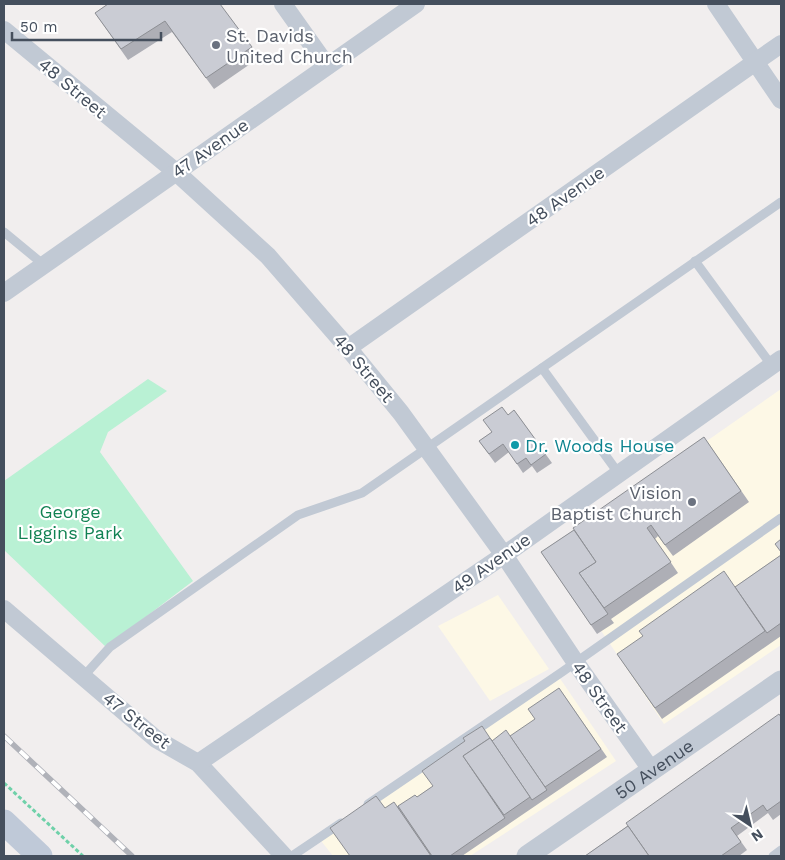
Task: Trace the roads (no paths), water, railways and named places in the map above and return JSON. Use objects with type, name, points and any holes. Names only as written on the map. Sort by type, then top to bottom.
[{"type":"main road","points":[[4,822],[40,856]]},
{"type":"street","points":[[283,4],[327,66]]},
{"type":"street","name":"47 Avenue","points":[[4,293],[416,4]]},
{"type":"street","points":[[716,4],[781,100]]},
{"type":"street","name":"48 Street","points":[[4,30],[176,172],[268,256],[348,348],[401,413],[504,555],[652,771]]},
{"type":"street","name":"48 Avenue","points":[[348,348],[781,44]]},
{"type":"street","name":"49 Avenue","points":[[198,763],[504,555],[776,363]]},
{"type":"street","name":"47 Street","points":[[4,610],[156,739],[198,763],[284,856]]},
{"type":"street","name":"50 Avenue","points":[[526,856],[781,681]]},
{"type":"lane","points":[[83,677],[110,648],[298,516],[362,493],[781,202]]},
{"type":"lane","points":[[4,232],[44,265]]},
{"type":"lane","points":[[695,261],[776,363]]},
{"type":"lane","points":[[542,368],[618,474]]},
{"type":"lane","points":[[360,810],[781,518]]},
{"type":"lane","points":[[292,856],[352,815]]},
{"type":"lane","points":[[773,856],[781,850]]},
{"type":"railway","points":[[4,736],[132,856]]},
{"type":"place","name":"St. Davids United Church","points":[[216,45]]},
{"type":"place","name":"Dr. Woods House","points":[[515,445]]},
{"type":"place","name":"Vision Baptist Church","points":[[692,502]]},
{"type":"park label","name":"George Liggins Park","points":[[70,521]]}]
